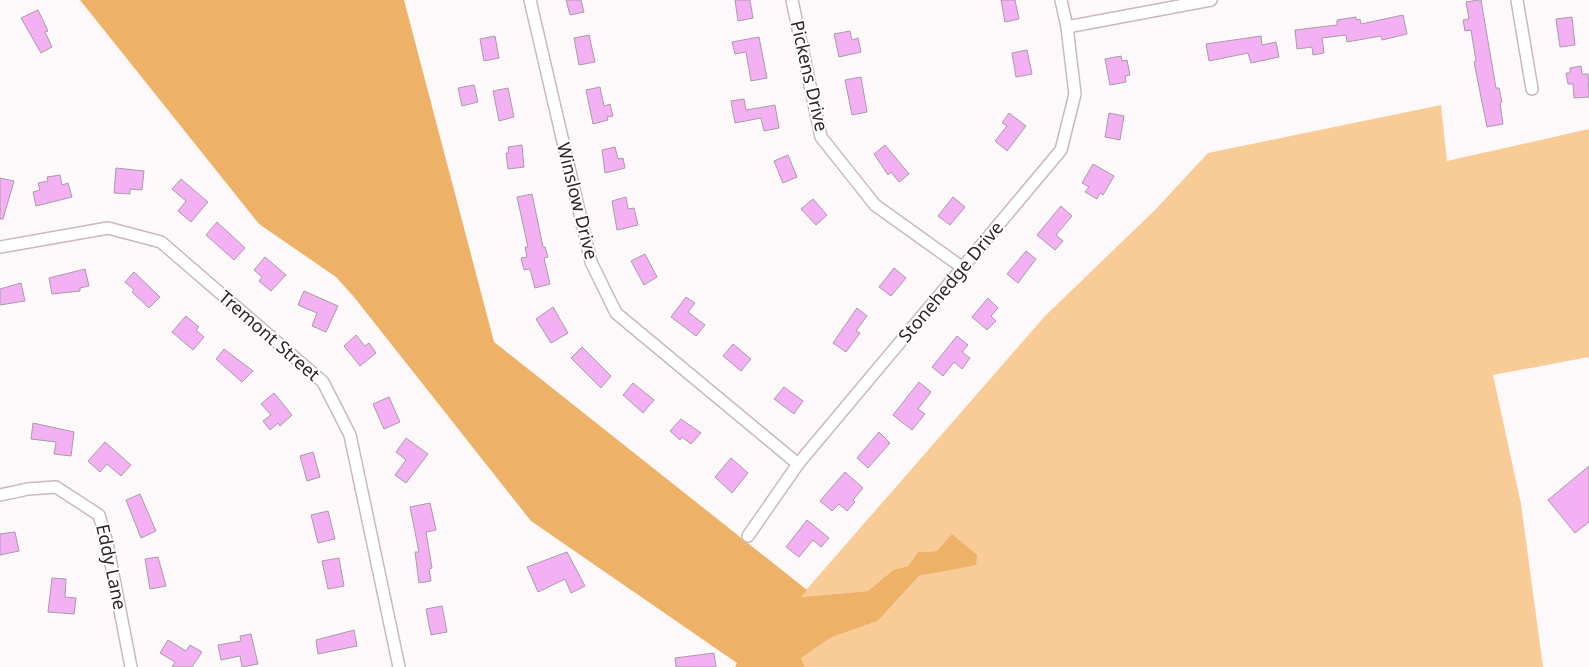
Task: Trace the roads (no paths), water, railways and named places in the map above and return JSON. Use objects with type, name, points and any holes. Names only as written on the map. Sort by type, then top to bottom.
[{"type":"street","name":"Winslow Drive","points":[[530,0],[591,262],[616,313],[798,464]]},
{"type":"street","name":"Pickens Drive","points":[[792,0],[822,137],[875,205],[963,268]]},
{"type":"street","name":"Stonehedge Drive","points":[[748,536],[798,464],[1061,150],[1075,94],[1067,27],[1061,0]]},
{"type":"street","points":[[1067,27],[1211,0]]},
{"type":"street","points":[[1517,0],[1532,89]]},
{"type":"street","name":"Tremont Street","points":[[0,247],[108,228],[161,242],[323,382],[350,435],[399,667]]},
{"type":"street","name":"Eddy Lane","points":[[0,495],[28,489],[56,487],[99,515],[108,543],[131,667]]}]
